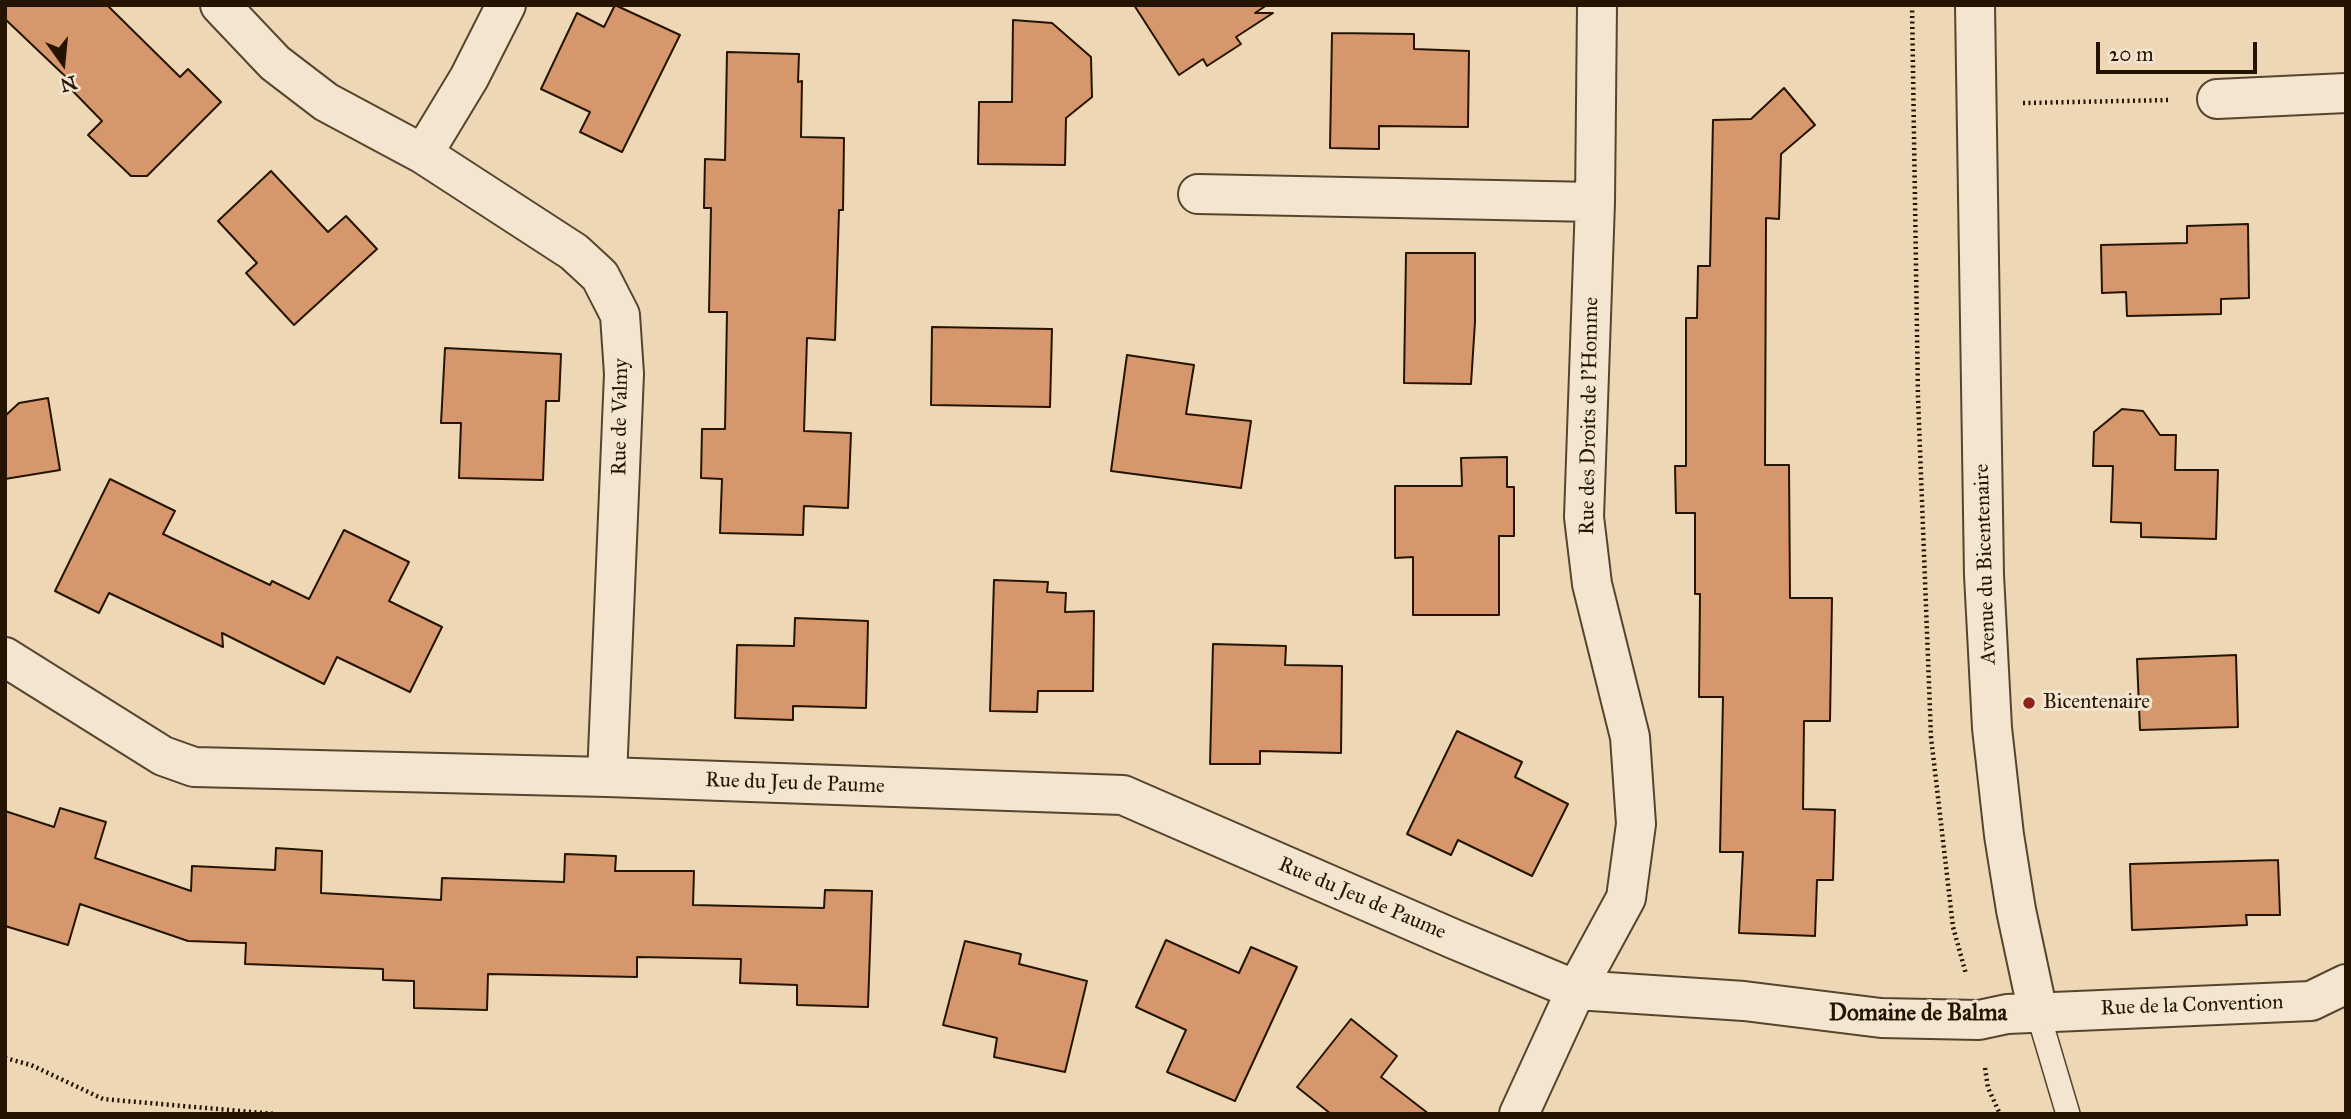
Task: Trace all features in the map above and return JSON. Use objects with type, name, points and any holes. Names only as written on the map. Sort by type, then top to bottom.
[{"type":"street","name":"Rue de Valmy","points":[[220,5],[275,63],[326,102],[423,154],[574,252],[600,276],[620,315],[624,374],[607,777]]},
{"type":"street","points":[[423,154],[469,78],[506,5]]},
{"type":"street","name":"Rue des Droits de l'Homme","points":[[1576,989],[1626,898],[1636,824],[1630,737],[1592,584],[1584,517],[1595,202],[1597,5]]},
{"type":"street","name":"Avenue du Bicentenaire","points":[[1975,5],[1983,515],[1992,728],[2004,835],[2018,923],[2038,1013]]},
{"type":"street","points":[[2217,99],[2346,93]]},
{"type":"street","points":[[1198,194],[1595,202]]},
{"type":"street","name":"Rue du Jeu de Paume","points":[[5,657],[163,755],[194,768],[607,777],[1123,795],[1456,940],[1576,989],[1744,1001],[1881,1018],[1979,1020],[2007,1014],[2038,1013]]},
{"type":"street","name":"Rue de la Convention","points":[[2038,1013],[2311,1001],[2345,987]]},
{"type":"street","points":[[1520,1114],[1576,989]]},
{"type":"lane","name":"Avenue du Bicentenaire","points":[[2038,1013],[2068,1114]]},
{"type":"path","points":[[2042,103],[2217,99]]},
{"type":"path","points":[[5,1058],[32,1065],[103,1099],[275,1114]]},
{"type":"building","points":[[5,5],[107,5],[180,77],[188,69],[221,102],[147,176],[131,176],[88,135],[102,121],[63,81],[67,78],[5,19]]},
{"type":"building","points":[[615,5],[680,35],[622,152],[580,132],[590,112],[541,89],[577,13],[604,27]]},
{"type":"building","points":[[1134,5],[1267,5],[1255,13],[1273,13],[1236,37],[1241,44],[1207,66],[1203,59],[1179,75]]},
{"type":"building","points":[[1013,20],[1052,23],[1091,57],[1092,97],[1066,118],[1065,165],[978,164],[979,102],[1012,102]]},
{"type":"building","points":[[1332,33],[1414,34],[1414,49],[1469,51],[1468,127],[1379,126],[1379,149],[1330,148]]},
{"type":"building","points":[[727,52],[799,54],[798,82],[802,81],[801,137],[844,138],[843,210],[839,210],[835,340],[807,338],[804,431],[851,433],[848,508],[804,506],[803,535],[720,533],[722,479],[701,478],[702,429],[725,429],[727,312],[709,312],[711,208],[704,208],[705,159],[725,160]]},
{"type":"building","points":[[1784,88],[1815,125],[1781,154],[1779,219],[1766,218],[1765,465],[1789,465],[1790,598],[1832,598],[1830,721],[1804,721],[1803,809],[1835,810],[1833,880],[1817,880],[1815,936],[1739,933],[1743,852],[1720,852],[1723,697],[1699,697],[1700,594],[1695,594],[1695,513],[1676,513],[1675,466],[1686,466],[1686,318],[1697,318],[1698,266],[1710,266],[1713,120],[1751,119]]},
{"type":"building","points":[[271,171],[328,232],[346,216],[377,249],[294,325],[246,273],[257,263],[218,221]]},
{"type":"building","points":[[2248,224],[2249,298],[2221,299],[2221,314],[2127,316],[2126,292],[2102,293],[2101,245],[2187,243],[2187,226]]},
{"type":"building","points":[[1406,253],[1475,253],[1475,322],[1471,384],[1404,383]]},
{"type":"building","points":[[932,327],[1052,329],[1050,407],[931,405]]},
{"type":"building","points":[[445,348],[561,354],[559,401],[546,401],[543,480],[459,478],[461,423],[441,423]]},
{"type":"building","points":[[1127,355],[1194,365],[1186,414],[1251,421],[1241,488],[1111,471]]},
{"type":"building","points":[[48,398],[60,470],[5,479],[5,416],[19,403]]},
{"type":"building","points":[[2122,409],[2143,411],[2160,435],[2176,435],[2175,470],[2218,470],[2216,539],[2141,537],[2141,523],[2111,522],[2113,466],[2093,466],[2094,432]]},
{"type":"building","points":[[1507,457],[1507,487],[1514,487],[1514,536],[1499,536],[1499,615],[1413,615],[1413,557],[1395,558],[1395,486],[1462,486],[1461,458]]},
{"type":"building","points":[[110,479],[175,511],[163,534],[270,585],[272,581],[309,599],[344,530],[409,562],[389,601],[442,627],[410,692],[337,657],[324,684],[222,633],[223,647],[109,593],[99,613],[55,591]]},
{"type":"building","points":[[994,580],[1048,582],[1047,592],[1066,593],[1065,612],[1094,611],[1093,691],[1038,691],[1037,712],[990,711]]},
{"type":"building","points":[[795,618],[868,621],[866,708],[793,706],[793,720],[735,718],[737,645],[794,646]]},
{"type":"building","points":[[1213,644],[1286,646],[1285,665],[1342,666],[1341,753],[1260,751],[1260,764],[1210,764]]},
{"type":"building","points":[[2236,655],[2238,727],[2140,730],[2137,659]]},
{"type":"building","points":[[1457,731],[1522,762],[1515,777],[1568,804],[1532,876],[1458,840],[1451,855],[1407,834]]},
{"type":"building","points":[[60,808],[106,822],[95,858],[191,891],[192,866],[275,870],[276,848],[322,851],[321,893],[441,900],[442,878],[564,882],[565,854],[616,856],[615,871],[694,871],[693,905],[824,908],[825,890],[872,891],[868,1007],[797,1005],[797,985],[740,983],[741,959],[637,957],[637,977],[488,974],[487,1010],[414,1008],[414,981],[383,980],[383,969],[245,964],[246,943],[188,941],[80,904],[68,945],[5,926],[5,811],[54,827]]},
{"type":"building","points":[[2278,860],[2280,915],[2246,915],[2247,925],[2132,930],[2130,864]]},
{"type":"building","points":[[1166,940],[1239,973],[1251,947],[1297,967],[1235,1101],[1167,1072],[1186,1030],[1136,1007]]},
{"type":"building","points":[[965,941],[1021,954],[1019,964],[1087,981],[1065,1072],[994,1057],[997,1038],[943,1025]]},
{"type":"building","points":[[1351,1019],[1397,1056],[1381,1077],[1429,1114],[1331,1114],[1297,1087]]},
{"type":"place","name":"Bicentenaire","points":[[2029,703]]},
{"type":"district","name":"Domaine de Balma","points":[[1918,1014]]}]
